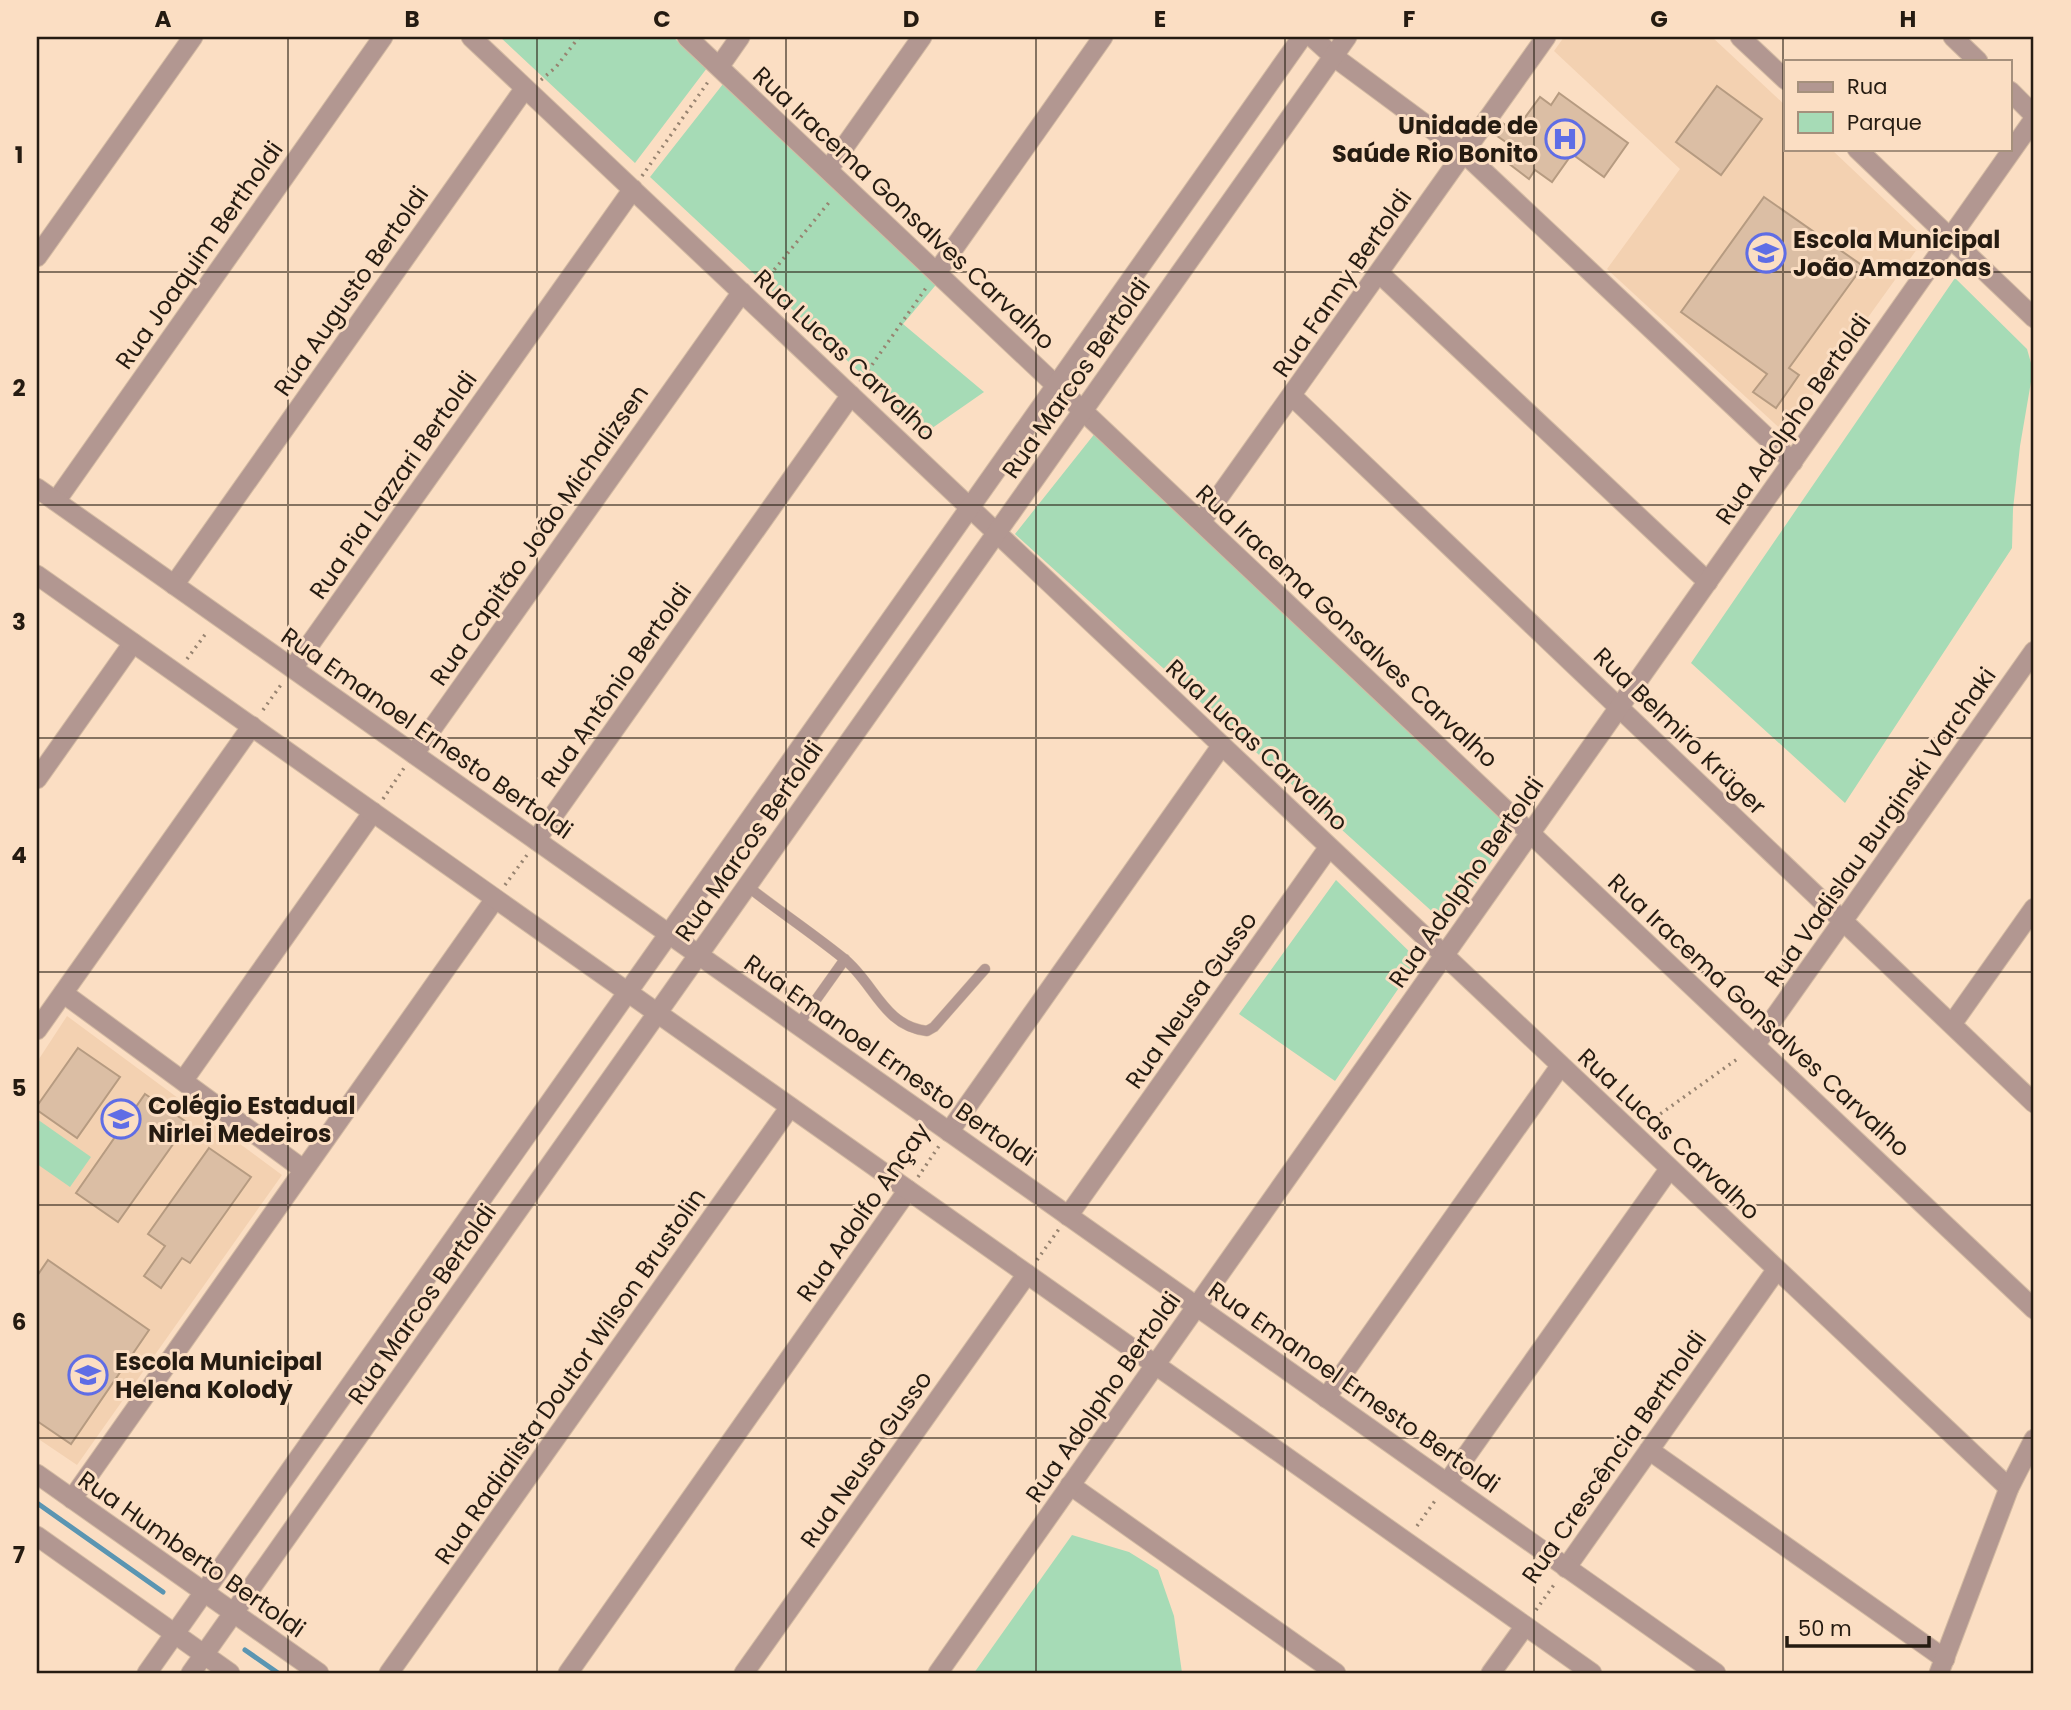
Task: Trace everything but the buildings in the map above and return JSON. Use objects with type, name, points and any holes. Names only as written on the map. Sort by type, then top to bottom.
[{"type":"street","points":[[37,257],[192,37]]},
{"type":"street","name":"Rua Joaquim Bertholdi","points":[[56,501],[383,37]]},
{"type":"street","name":"Rua Lucas Carvalho","points":[[471,37],[2009,1488]]},
{"type":"street","name":"Rua Iracema Gonsalves Carvalho","points":[[687,37],[2034,1308]]},
{"type":"street","points":[[719,67],[740,37]]},
{"type":"street","points":[[828,170],[922,37]]},
{"type":"street","points":[[937,272],[1103,37]]},
{"type":"street","name":"Rua Marcos Bertoldi","points":[[146,1673],[1302,37]]},
{"type":"street","points":[[1312,37],[1333,56],[1464,153],[1793,462]]},
{"type":"street","name":"Rua Marcos Bertoldi","points":[[191,1673],[1347,37]]},
{"type":"street","name":"Rua Fanny Bertoldi","points":[[1201,522],[1546,37]]},
{"type":"street","points":[[1740,37],[1784,78]]},
{"type":"street","points":[[1953,37],[1978,60]]},
{"type":"street","name":"Rua Augusto Bertoldi","points":[[174,584],[525,88]]},
{"type":"street","points":[[2011,92],[2034,117]]},
{"type":"street","name":"Rua Adolpho Bertoldi","points":[[938,1673],[2034,117]]},
{"type":"street","points":[[1858,150],[2034,318]]},
{"type":"street","name":"Rua Pia Lazzari Bertoldi","points":[[293,668],[633,189]]},
{"type":"street","points":[[1379,273],[1708,582]]},
{"type":"street","name":"Rua Capitão João Michalizsen","points":[[414,754],[746,296]]},
{"type":"street","name":"Rua Antônio Bertoldi","points":[[536,841],[851,395]]},
{"type":"street","name":"Rua Belmiro Krüger","points":[[1292,396],[2034,1102]]},
{"type":"street","name":"Rua Emanoel Ernesto Bertoldi","points":[[37,488],[1716,1673]]},
{"type":"street","points":[[37,575],[1592,1673]]},
{"type":"street","points":[[37,779],[133,643]]},
{"type":"street","name":"Rua Vadislau Burginski Varchaki","points":[[1755,1045],[2034,651]]},
{"type":"street","points":[[37,1030],[251,726]]},
{"type":"street","name":"Rua Adolfo Ançay","points":[[949,1132],[1222,745]]},
{"type":"street","points":[[183,1081],[373,812]]},
{"type":"street","name":"Rua Neusa Gusso","points":[[1068,1216],[1329,847]]},
{"type":"street","points":[[72,1499],[495,899]]},
{"type":"street","points":[[1952,1024],[2034,908]]},
{"type":"street","points":[[63,993],[304,1170]]},
{"type":"street","points":[[1326,1398],[1561,1065]]},
{"type":"street","name":"Rua Radialista Doutor Wilson Brustolin","points":[[389,1673],[790,1107]]},
{"type":"street","points":[[1447,1483],[1670,1168]]},
{"type":"street","name":"Rua Adolfo Ançay","points":[[568,1673],[908,1190]]},
{"type":"street","name":"Rua Crescência Bertholdi","points":[[1566,1568],[1777,1269]]},
{"type":"street","name":"Rua Neusa Gusso","points":[[744,1673],[1027,1274]]},
{"type":"street","points":[[1649,1450],[1942,1666],[2009,1488],[2034,1439]]},
{"type":"street","name":"Rua Humberto Bertoldi","points":[[37,1474],[319,1673]]},
{"type":"street","points":[[1070,1485],[1323,1669]]},
{"type":"street","points":[[39,1542],[230,1673]]},
{"type":"street","points":[[1491,1673],[1525,1626]]},
{"type":"lane","points":[[747,886],[845,960],[861,975],[873,995],[890,1014],[906,1026],[927,1031],[934,1027],[985,969]]},
{"type":"lane","points":[[798,1025],[845,960]]},
{"type":"path","points":[[525,88],[548,75],[579,37]]},
{"type":"path","points":[[633,189],[719,67]]},
{"type":"path","points":[[746,296],[844,185]]},
{"type":"path","points":[[851,395],[937,272]]},
{"type":"path","points":[[177,673],[219,616]]},
{"type":"path","points":[[251,726],[293,668]]},
{"type":"path","points":[[373,812],[414,754]]},
{"type":"path","points":[[495,899],[536,841]]},
{"type":"path","points":[[1633,1133],[1697,1090],[1755,1045]]},
{"type":"path","name":"Rua Adolfo Ançay","points":[[908,1190],[949,1132]]},
{"type":"path","points":[[1027,1274],[1068,1216]]},
{"type":"path","points":[[1406,1542],[1447,1483]]},
{"type":"path","name":"Rua Crescência Bertholdi","points":[[1525,1626],[1566,1568]]},
{"type":"shaded area","name":"Escola Municipal João Amazonas","points":[[1564,37],[1712,37],[1784,104],[1784,150],[1832,150],[1925,238],[1785,433],[1607,269],[1680,169],[1554,51]]},
{"type":"shaded area","name":"Colégio Estadual Nirlei Medeiros","points":[[67,1016],[282,1175],[77,1465],[37,1438],[37,1062]]},
{"type":"green space","points":[[500,37],[673,37],[707,68],[635,163]]},
{"type":"green space","points":[[723,84],[940,280],[903,324],[984,392],[925,433],[650,177]]},
{"type":"green space","points":[[1955,278],[2027,349],[2033,370],[2020,446],[2012,548],[1845,803],[1691,663]]},
{"type":"green space","points":[[1096,432],[1518,824],[1447,925],[1015,534]]},
{"type":"green space","points":[[1336,880],[1418,960],[1335,1081],[1239,1014]]},
{"type":"green space","points":[[37,1119],[91,1157],[70,1187],[37,1164]]},
{"type":"green space","points":[[1072,1535],[1129,1552],[1158,1570],[1174,1616],[1182,1673],[974,1673]]},
{"type":"waterway","points":[[37,1503],[163,1592]]},
{"type":"waterway","points":[[245,1650],[278,1673]]},
{"type":"place","name":"Unidade de Saúde Rio Bonito","points":[[1565,139]]},
{"type":"place","name":"Escola Municipal João Amazonas","points":[[1766,253]]},
{"type":"place","name":"Colégio Estadual Nirlei Medeiros","points":[[121,1119]]},
{"type":"place","name":"Escola Municipal Helena Kolody","points":[[88,1375]]}]
